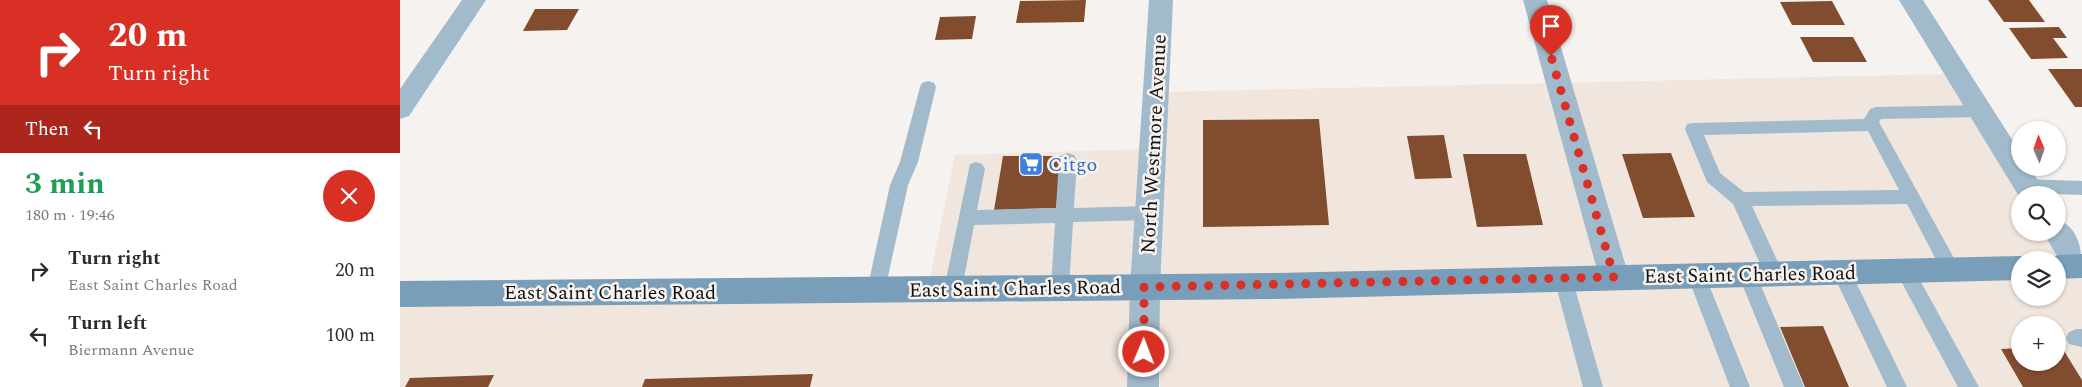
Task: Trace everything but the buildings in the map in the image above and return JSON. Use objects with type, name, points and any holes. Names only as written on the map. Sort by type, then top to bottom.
[{"type":"main road","name":"East Saint Charles Road","points":[[400,294],[1144,287],[2011,268]]},
{"type":"street","points":[[400,108],[474,0]]},
{"type":"street","name":"North Westmore Avenue","points":[[1143,387],[1144,287],[1162,0]]},
{"type":"street","points":[[1535,0],[1614,277]]},
{"type":"street","points":[[1911,0],[2028,186]]},
{"type":"street","points":[[2061,241],[2073,267]]},
{"type":"lane","points":[[876,290],[899,185],[909,162],[928,87]]},
{"type":"lane","points":[[1951,269],[1870,122],[1876,113],[1981,111]]},
{"type":"lane","points":[[1794,387],[1740,199],[1713,177],[1693,129],[1872,125]]},
{"type":"lane","points":[[1060,288],[1068,160]]},
{"type":"lane","points":[[953,289],[976,168]]},
{"type":"lane","points":[[2066,189],[2082,188]]},
{"type":"lane","points":[[1740,199],[1911,197]]},
{"type":"lane","points":[[966,218],[1149,213]]},
{"type":"lane","points":[[1904,270],[1969,387]]},
{"type":"lane","points":[[1842,272],[1897,387]]},
{"type":"lane","points":[[1696,275],[1740,387]]},
{"type":"lane","points":[[1562,278],[1593,387]]},
{"type":"shaded area","points":[[1948,74],[2015,186],[2011,186],[2011,241],[2053,241],[2060,251],[2011,251],[2011,260],[1157,279],[1158,92]]},
{"type":"shaded area","points":[[1146,149],[1138,279],[929,282],[955,155]]},
{"type":"shaded area","points":[[2082,275],[2082,387],[1160,387],[1159,297],[2011,277],[2011,306],[2066,306],[2066,276]]},
{"type":"shaded area","points":[[1133,294],[1129,387],[400,387],[400,305]]},
{"type":"place","name":"Citgo","points":[[1031,164]]},
{"type":"route","points":[[1144,352],[1144,287],[1277,286],[1614,277],[1551,56]]}]
